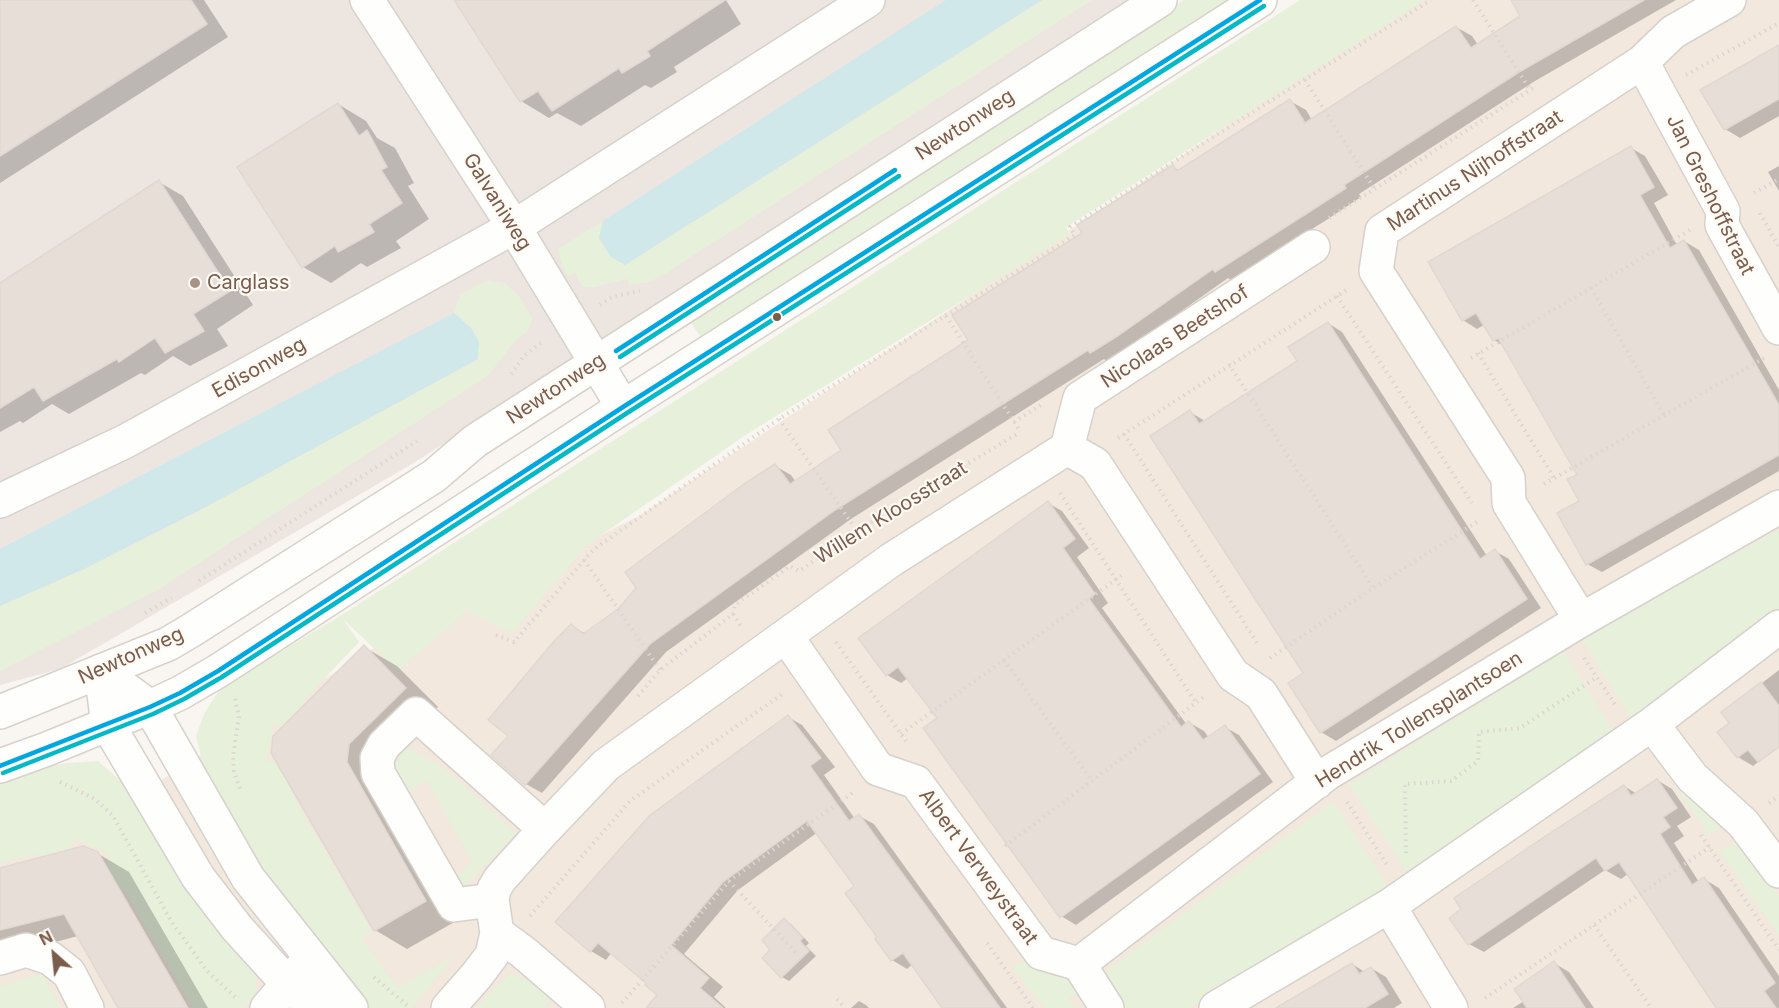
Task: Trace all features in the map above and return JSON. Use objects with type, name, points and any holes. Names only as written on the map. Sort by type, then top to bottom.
[{"type":"street","name":"Galvaniweg","points":[[367,0],[514,227],[623,407]]},
{"type":"street","name":"Edisonweg","points":[[0,501],[126,441],[514,227],[868,0]]},
{"type":"street","name":"Newtonweg","points":[[0,712],[168,644],[190,631],[434,476],[475,441],[1160,0]]},
{"type":"street","points":[[0,766],[150,707],[218,671],[623,407],[1260,0]]},
{"type":"street","name":"Martinus Nijhoffstraat","points":[[1376,271],[1382,231],[1642,62],[1673,32],[1729,0]]},
{"type":"street","name":"Jan Greshoffstraat","points":[[1642,62],[1723,210],[1722,225],[1774,341]]},
{"type":"street","name":"Nicolaas Beetshof","points":[[1068,459],[1080,398],[1313,247]]},
{"type":"street","points":[[1376,271],[1508,478],[1496,511],[1573,625]]},
{"type":"street","points":[[1068,459],[1151,554],[1233,675],[1261,694],[1323,778]]},
{"type":"street","name":"Willem Kloosstraat","points":[[492,900],[494,889],[500,879],[606,765],[891,560],[1068,459]]},
{"type":"street","name":"Hendrik Tollensplantsoen","points":[[1079,964],[1323,778],[1573,625],[1779,507]]},
{"type":"street","points":[[1216,1008],[1398,900],[1644,730],[1779,627]]},
{"type":"street","name":"Albert Verweystraat","points":[[786,636],[878,769],[916,782],[1041,953],[1079,964]]},
{"type":"street","points":[[101,671],[150,707],[248,878],[351,1008]]},
{"type":"street","points":[[101,671],[108,725],[198,877],[237,928],[266,998]]},
{"type":"street","points":[[545,829],[416,714],[384,745],[377,758],[378,772],[454,905],[492,900],[502,937],[588,1008]]},
{"type":"street","points":[[1644,730],[1743,823],[1779,872]]},
{"type":"street","points":[[1398,900],[1465,1005]]},
{"type":"street","points":[[448,1008],[477,975],[502,937]]},
{"type":"street","points":[[0,958],[26,950],[50,958],[69,972],[87,1008]]},
{"type":"street","points":[[266,998],[310,958]]},
{"type":"street","points":[[1079,964],[1107,1008]]},
{"type":"street","points":[[266,998],[315,1008]]},
{"type":"path","points":[[496,634],[514,642],[593,549],[779,419],[1075,235],[1070,227],[1431,0]]},
{"type":"path","points":[[1473,0],[1530,90]]},
{"type":"path","points":[[1681,78],[1779,23]]},
{"type":"path","points":[[1305,80],[1374,188]]},
{"type":"path","points":[[1443,376],[1478,353],[1779,179]]},
{"type":"path","points":[[1068,459],[1105,445],[1124,434],[1376,271]]},
{"type":"path","points":[[1591,288],[1664,415]]},
{"type":"path","points":[[1336,296],[1496,511]]},
{"type":"path","points":[[945,316],[1020,432],[1068,459],[1116,580],[1196,703]]},
{"type":"path","points":[[506,381],[524,356],[535,346],[572,322]]},
{"type":"path","points":[[978,866],[1233,675],[1251,670],[1373,588],[1496,511],[1664,415],[1774,341]]},
{"type":"path","points":[[1478,353],[1554,478]]},
{"type":"path","points":[[1229,364],[1373,588]]},
{"type":"path","points":[[779,419],[857,531]]},
{"type":"path","name":"Willem Kloosstraat","points":[[631,704],[660,670],[732,614],[735,605],[790,566],[799,572],[857,531],[1020,432]]},
{"type":"path","points":[[1124,434],[1268,659]]},
{"type":"path","points":[[190,586],[417,441]]},
{"type":"path","points":[[901,735],[1151,554]]},
{"type":"path","points":[[584,561],[660,670]]},
{"type":"path","points":[[142,614],[180,592]]},
{"type":"path","points":[[171,598],[190,631]]},
{"type":"path","points":[[1573,625],[1597,677],[1644,730]]},
{"type":"path","points":[[1004,660],[1092,781]]},
{"type":"path","points":[[218,671],[237,704],[239,717],[233,756],[234,771],[244,795]]},
{"type":"path","points":[[502,937],[630,801],[812,673]]},
{"type":"path","points":[[1398,900],[1405,784],[1451,781],[1478,761],[1479,732],[1520,728],[1597,677]]},
{"type":"path","points":[[1323,778],[1398,900]]},
{"type":"path","points":[[57,780],[70,789],[95,799],[113,816],[171,921],[207,970],[266,998]]},
{"type":"path","points":[[618,1008],[729,881],[864,785]]},
{"type":"path","points":[[1465,1005],[1594,925],[1779,796]]},
{"type":"path","points":[[1697,829],[1779,950]]},
{"type":"path","points":[[729,881],[798,956]]},
{"type":"path","points":[[1594,925],[1651,1008]]},
{"type":"path","points":[[374,977],[410,1008]]},
{"type":"path","points":[[837,999],[846,1008]]},
{"type":"shaded area","points":[[0,0],[1141,0],[412,464],[60,669],[0,685]]},
{"type":"shaded area","points":[[1416,0],[1779,0],[1779,1008],[0,1008],[0,851],[78,832],[377,646],[639,516]]},
{"type":"green space","points":[[1042,0],[1092,0],[663,275],[649,282],[629,285],[628,279],[595,287],[582,287],[575,273],[568,276],[562,267],[558,249],[603,221],[599,238],[625,265]]},
{"type":"green space","points":[[1184,0],[1237,0],[704,342],[688,318]]},
{"type":"green space","points":[[1300,0],[1425,0],[1066,227],[1070,234],[747,434],[587,545],[512,633],[467,611],[398,671],[343,619],[359,642],[304,700],[301,729],[273,725],[267,761],[296,766],[292,794],[372,932],[361,938],[398,987],[454,956],[412,1008],[363,1008],[289,914],[204,768],[196,736],[205,712],[218,692]]},
{"type":"green space","points":[[489,280],[505,283],[519,296],[533,318],[527,332],[515,341],[489,375],[156,591],[0,671],[0,606],[84,569],[204,508],[478,359],[471,328],[454,313],[460,294]]},
{"type":"green space","points":[[1779,530],[1779,615],[1634,724],[1581,637]]},
{"type":"green space","points":[[1564,651],[1616,735],[1410,877],[1349,784]]},
{"type":"green space","points":[[403,745],[445,769],[516,833],[462,889],[455,877],[472,862],[427,781],[405,792],[394,770]]},
{"type":"green space","points":[[1650,747],[1730,822],[1708,835]]},
{"type":"green space","points":[[98,761],[130,789],[255,971],[257,991],[252,1001],[244,1008],[193,1008],[124,890],[100,881],[110,854],[75,839],[62,865],[35,854],[0,863],[0,782],[29,770],[67,763]]},
{"type":"green space","points":[[1333,801],[1390,890],[1189,1008],[1120,1008],[1100,976]]},
{"type":"green space","points":[[1739,841],[1779,894],[1779,935],[1719,851]]},
{"type":"green space","points":[[1030,958],[1074,970],[1083,988],[1069,999],[1076,1008],[1044,1008],[1012,967]]},
{"type":"green space","points":[[43,974],[61,1008],[0,1008],[0,986]]},
{"type":"green space","points":[[510,975],[529,980],[551,1000],[544,1008],[476,1008],[495,987]]},
{"type":"water","points":[[946,0],[1042,0],[625,265],[611,257],[599,238],[603,221]]},
{"type":"water","points":[[454,313],[471,328],[479,342],[478,359],[204,508],[84,569],[0,606],[0,549]]},
{"type":"building","points":[[0,0],[191,0],[207,24],[0,156]]},
{"type":"building","points":[[454,0],[725,0],[647,51],[650,56],[622,73],[619,68],[552,111],[538,91],[520,102]]},
{"type":"building","points":[[1511,0],[1644,0],[1519,72],[1344,185],[1346,188],[1312,210],[1215,272],[1213,269],[1119,335],[1090,353],[1088,350],[835,510],[650,644],[525,785],[491,755],[508,736],[488,720],[571,624],[583,634],[618,609],[636,588],[625,572],[744,484],[775,464],[790,484],[841,450],[828,430],[968,340],[952,315],[1082,233],[1077,225],[1173,165],[1177,171],[1290,99],[1305,123],[1456,26],[1471,48],[1520,16]]},
{"type":"building","points":[[1779,45],[1779,99],[1724,130],[1700,90]]},
{"type":"building","points":[[338,103],[359,136],[367,130],[387,167],[381,170],[402,203],[369,224],[374,232],[338,252],[335,246],[302,268],[237,167]]},
{"type":"building","points":[[1631,146],[1654,187],[1640,195],[1670,248],[1684,240],[1779,405],[1779,455],[1586,565],[1557,513],[1579,501],[1567,479],[1577,475],[1498,338],[1493,341],[1476,313],[1462,321],[1428,262]]},
{"type":"building","points":[[159,180],[230,291],[193,314],[204,331],[165,353],[155,338],[119,362],[117,359],[43,401],[34,387],[0,408],[0,283]]},
{"type":"building","points":[[1328,322],[1480,559],[1495,549],[1527,599],[1320,733],[1288,683],[1303,673],[1150,436],[1190,410],[1199,424],[1297,361],[1288,347]]},
{"type":"building","points":[[1048,501],[1075,539],[1063,548],[1095,594],[1089,599],[1181,727],[1189,721],[1203,740],[1225,725],[1260,774],[1060,918],[923,728],[937,718],[898,667],[886,676],[858,638]]},
{"type":"building","points":[[364,645],[406,688],[349,744],[347,762],[426,901],[374,931],[271,753],[273,736]]},
{"type":"building","points":[[1761,682],[1779,706],[1779,747],[1758,762],[1748,750],[1737,758],[1717,732],[1729,723],[1721,712]]},
{"type":"building","points":[[788,715],[821,758],[810,766],[849,821],[859,814],[1000,1008],[942,1008],[903,953],[891,961],[875,939],[877,937],[845,893],[854,886],[807,821],[723,882],[671,945],[709,978],[700,988],[723,1008],[646,1008],[657,995],[645,985],[646,983],[598,943],[590,952],[555,922],[650,815]]},
{"type":"building","points":[[1657,779],[1677,808],[1663,817],[1670,827],[1660,834],[1692,885],[1704,877],[1775,983],[1764,991],[1776,1008],[1716,1008],[1619,862],[1605,871],[1596,858],[1468,945],[1449,918],[1461,909],[1454,898],[1538,841],[1624,785],[1631,796]]},
{"type":"building","points":[[83,846],[98,852],[188,1008],[118,1008],[64,914],[0,930],[0,868]]},
{"type":"building","points":[[784,918],[803,938],[800,941],[809,951],[781,978],[762,958],[770,950],[762,940]]},
{"type":"building","points":[[1554,961],[1585,1008],[1527,1008],[1514,989]]},
{"type":"building","points":[[1352,963],[1359,974],[1371,967],[1388,994],[1365,1008],[1276,1008]]},
{"type":"transit line","points":[[0,766],[150,707],[218,671],[623,407],[1260,0]]},
{"type":"transit line","points":[[3,773],[153,714],[222,677],[627,413],[1264,6]]},
{"type":"transit line","points":[[616,351],[895,170]]},
{"type":"transit line","points":[[620,357],[899,176]]},
{"type":"place","name":"Carglass","points":[[195,283]]}]
